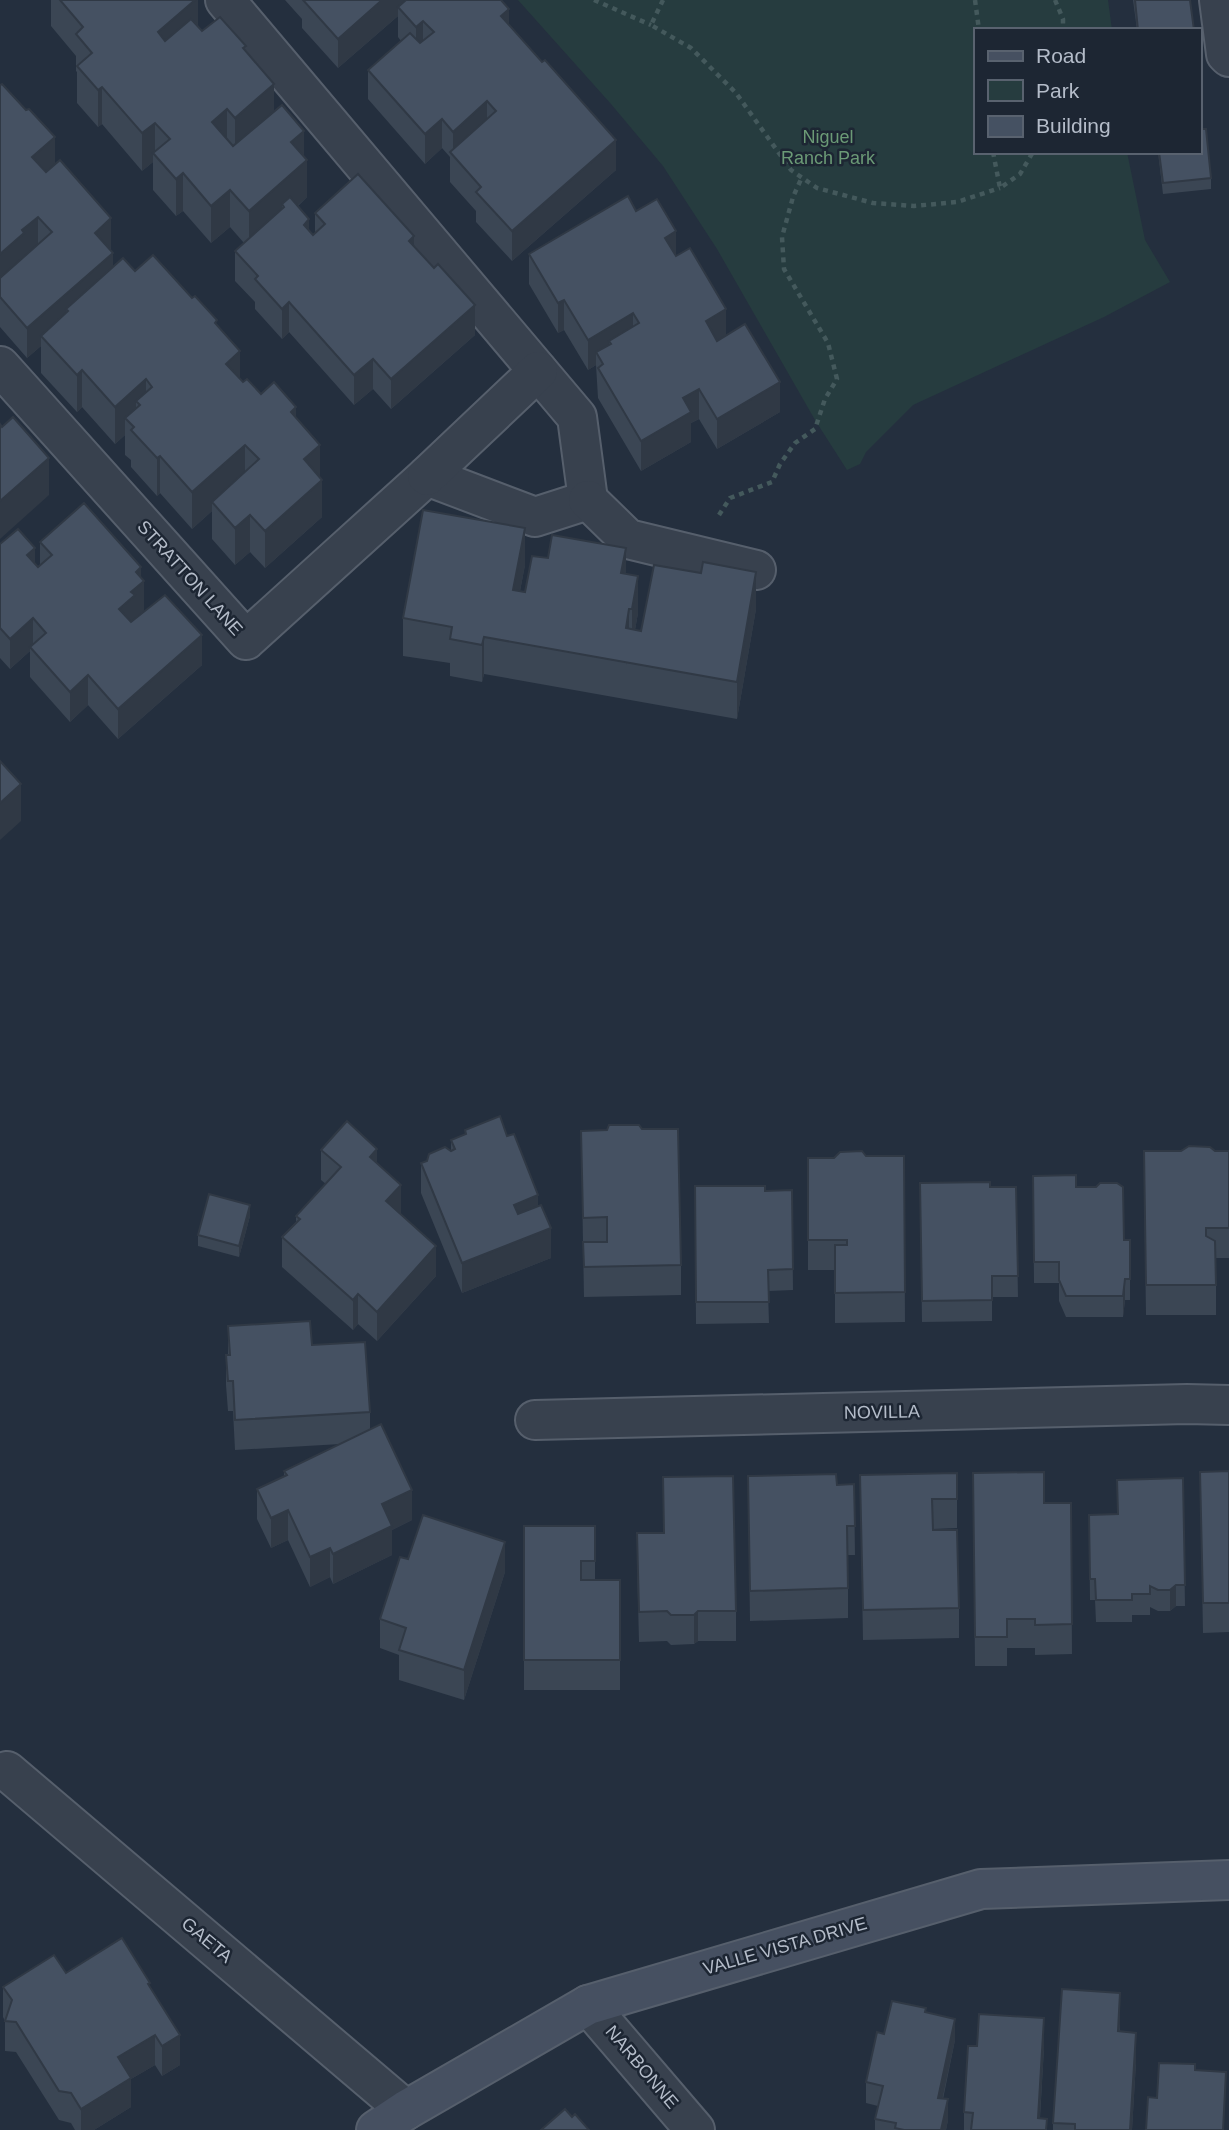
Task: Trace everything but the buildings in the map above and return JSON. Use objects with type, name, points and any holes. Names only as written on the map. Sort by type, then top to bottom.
[{"type":"street","points":[[225,0],[576,417],[588,500],[628,539],[756,570]]},
{"type":"street","points":[[1219,0],[1226,54],[1229,57]]},
{"type":"street","name":"STRATTON LANE","points":[[0,366],[246,640],[538,371]]},
{"type":"street","points":[[427,476],[536,517],[588,500]]},
{"type":"street","name":"NOVILLA","points":[[535,1420],[1229,1405]]},
{"type":"street","name":"GAETA","points":[[7,1771],[391,2120]]},
{"type":"street","name":"VALLE VISTA DRIVE","points":[[391,2120],[588,2004],[981,1889],[1229,1880]]},
{"type":"street","name":"NARBONNE","points":[[588,2004],[695,2130]]},
{"type":"path","points":[[594,0],[651,25],[691,48],[736,93],[791,170],[817,188],[873,203],[914,206],[957,202],[1000,188],[1020,174],[1032,154]]},
{"type":"path","points":[[651,25],[663,0]]},
{"type":"path","points":[[975,0],[979,28]]},
{"type":"path","points":[[1055,0],[1063,19],[1063,28]]},
{"type":"path","points":[[993,154],[1000,188]]},
{"type":"path","points":[[704,557],[715,519],[730,498],[772,482],[780,464],[795,443],[815,429],[825,399],[837,379],[828,343],[784,269],[782,237],[793,197],[802,177]]},
{"type":"green space","name":"Niguel Ranch Park","points":[[518,0],[1108,0],[1112,28],[974,28],[974,154],[1127,154],[1145,240],[1170,282],[1104,317],[913,405],[866,452],[860,464],[847,470],[815,420],[717,249],[663,166]]}]
